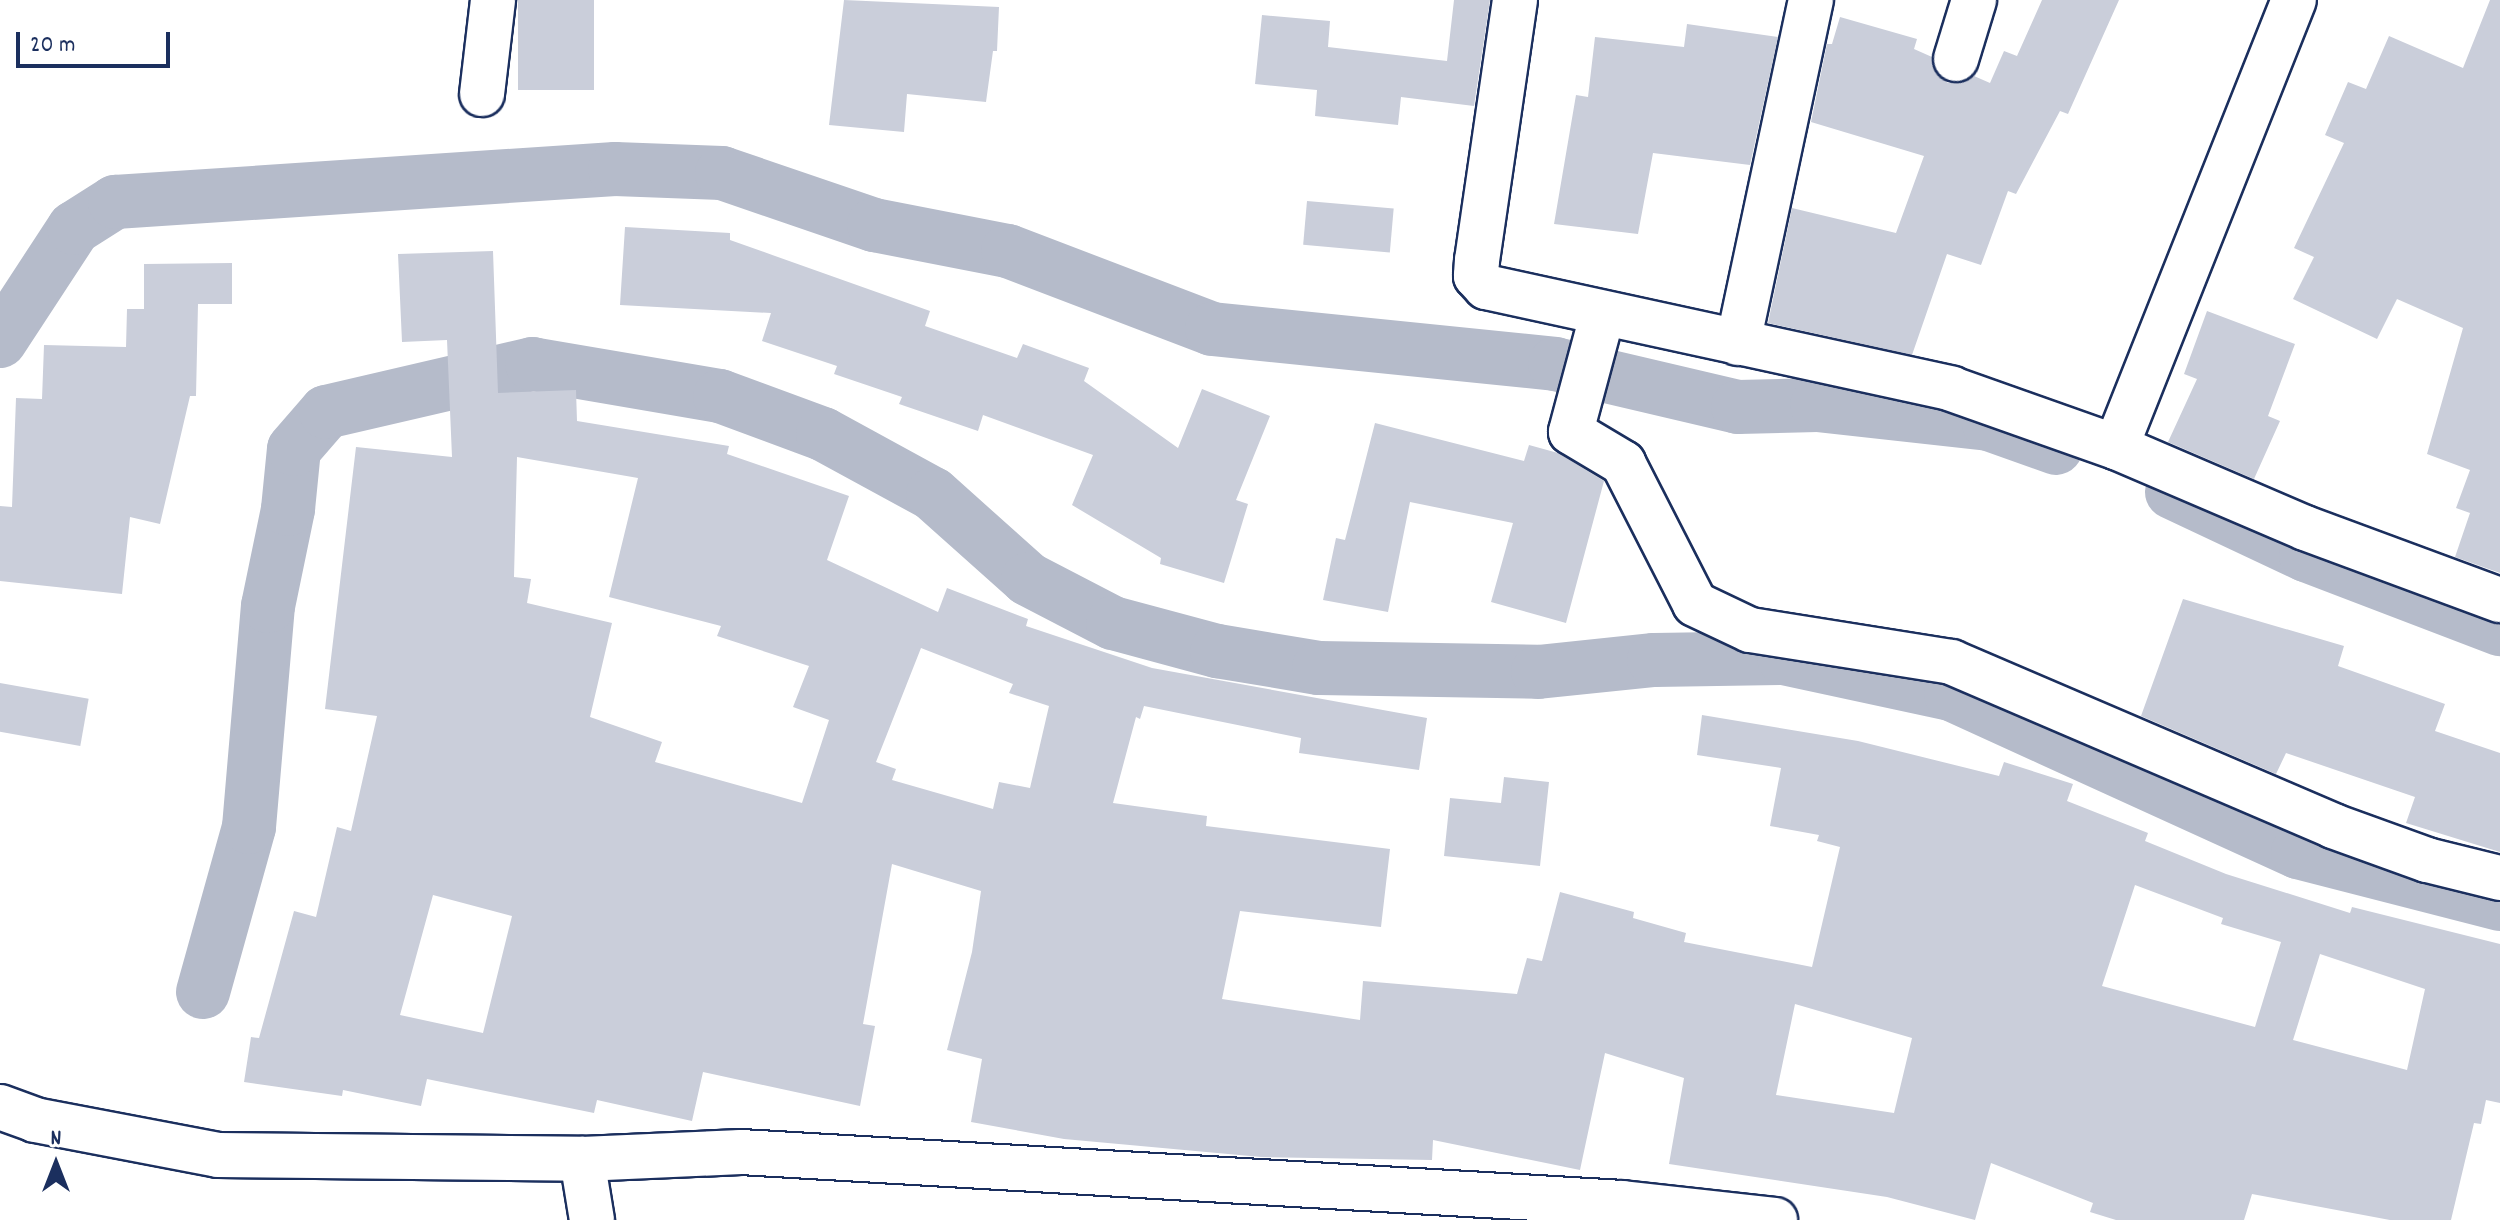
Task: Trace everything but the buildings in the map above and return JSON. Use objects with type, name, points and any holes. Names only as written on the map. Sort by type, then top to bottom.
[{"type":"street","points":[[482,94],[493,0]]},
{"type":"street","points":[[1515,0],[1476,276],[1486,287],[1602,316],[1952,389],[2116,447],[2305,528],[2500,600]]},
{"type":"street","points":[[1738,343],[1811,0]]},
{"type":"street","points":[[1956,59],[1974,0]]},
{"type":"street","points":[[2116,447],[2294,0]]},
{"type":"street","points":[[1602,316],[1571,432],[1623,463],[1695,604],[1750,630],[1951,662],[2333,826],[2427,860],[2500,878]]},
{"type":"street","points":[[0,1107],[35,1120],[218,1155],[582,1159],[741,1152],[1622,1203],[1775,1220]]},
{"type":"street","points":[[582,1159],[592,1220]]},
{"type":"waterway","points":[[0,341],[74,228],[115,202],[615,169],[722,173],[874,225],[1008,251],[1212,329],[1555,364],[1738,407],[1817,405],[1989,424],[2056,448]]},
{"type":"waterway","points":[[203,992],[249,827],[268,606],[288,509],[294,449],[326,412],[532,364],[720,396],[823,434],[933,494],[1028,579],[1113,623],[1217,651],[1319,668],[1538,672],[1654,660],[1784,658],[1951,694],[2298,852],[2500,904]]},
{"type":"waterway","points":[[2172,492],[2306,555],[2500,629]]}]
